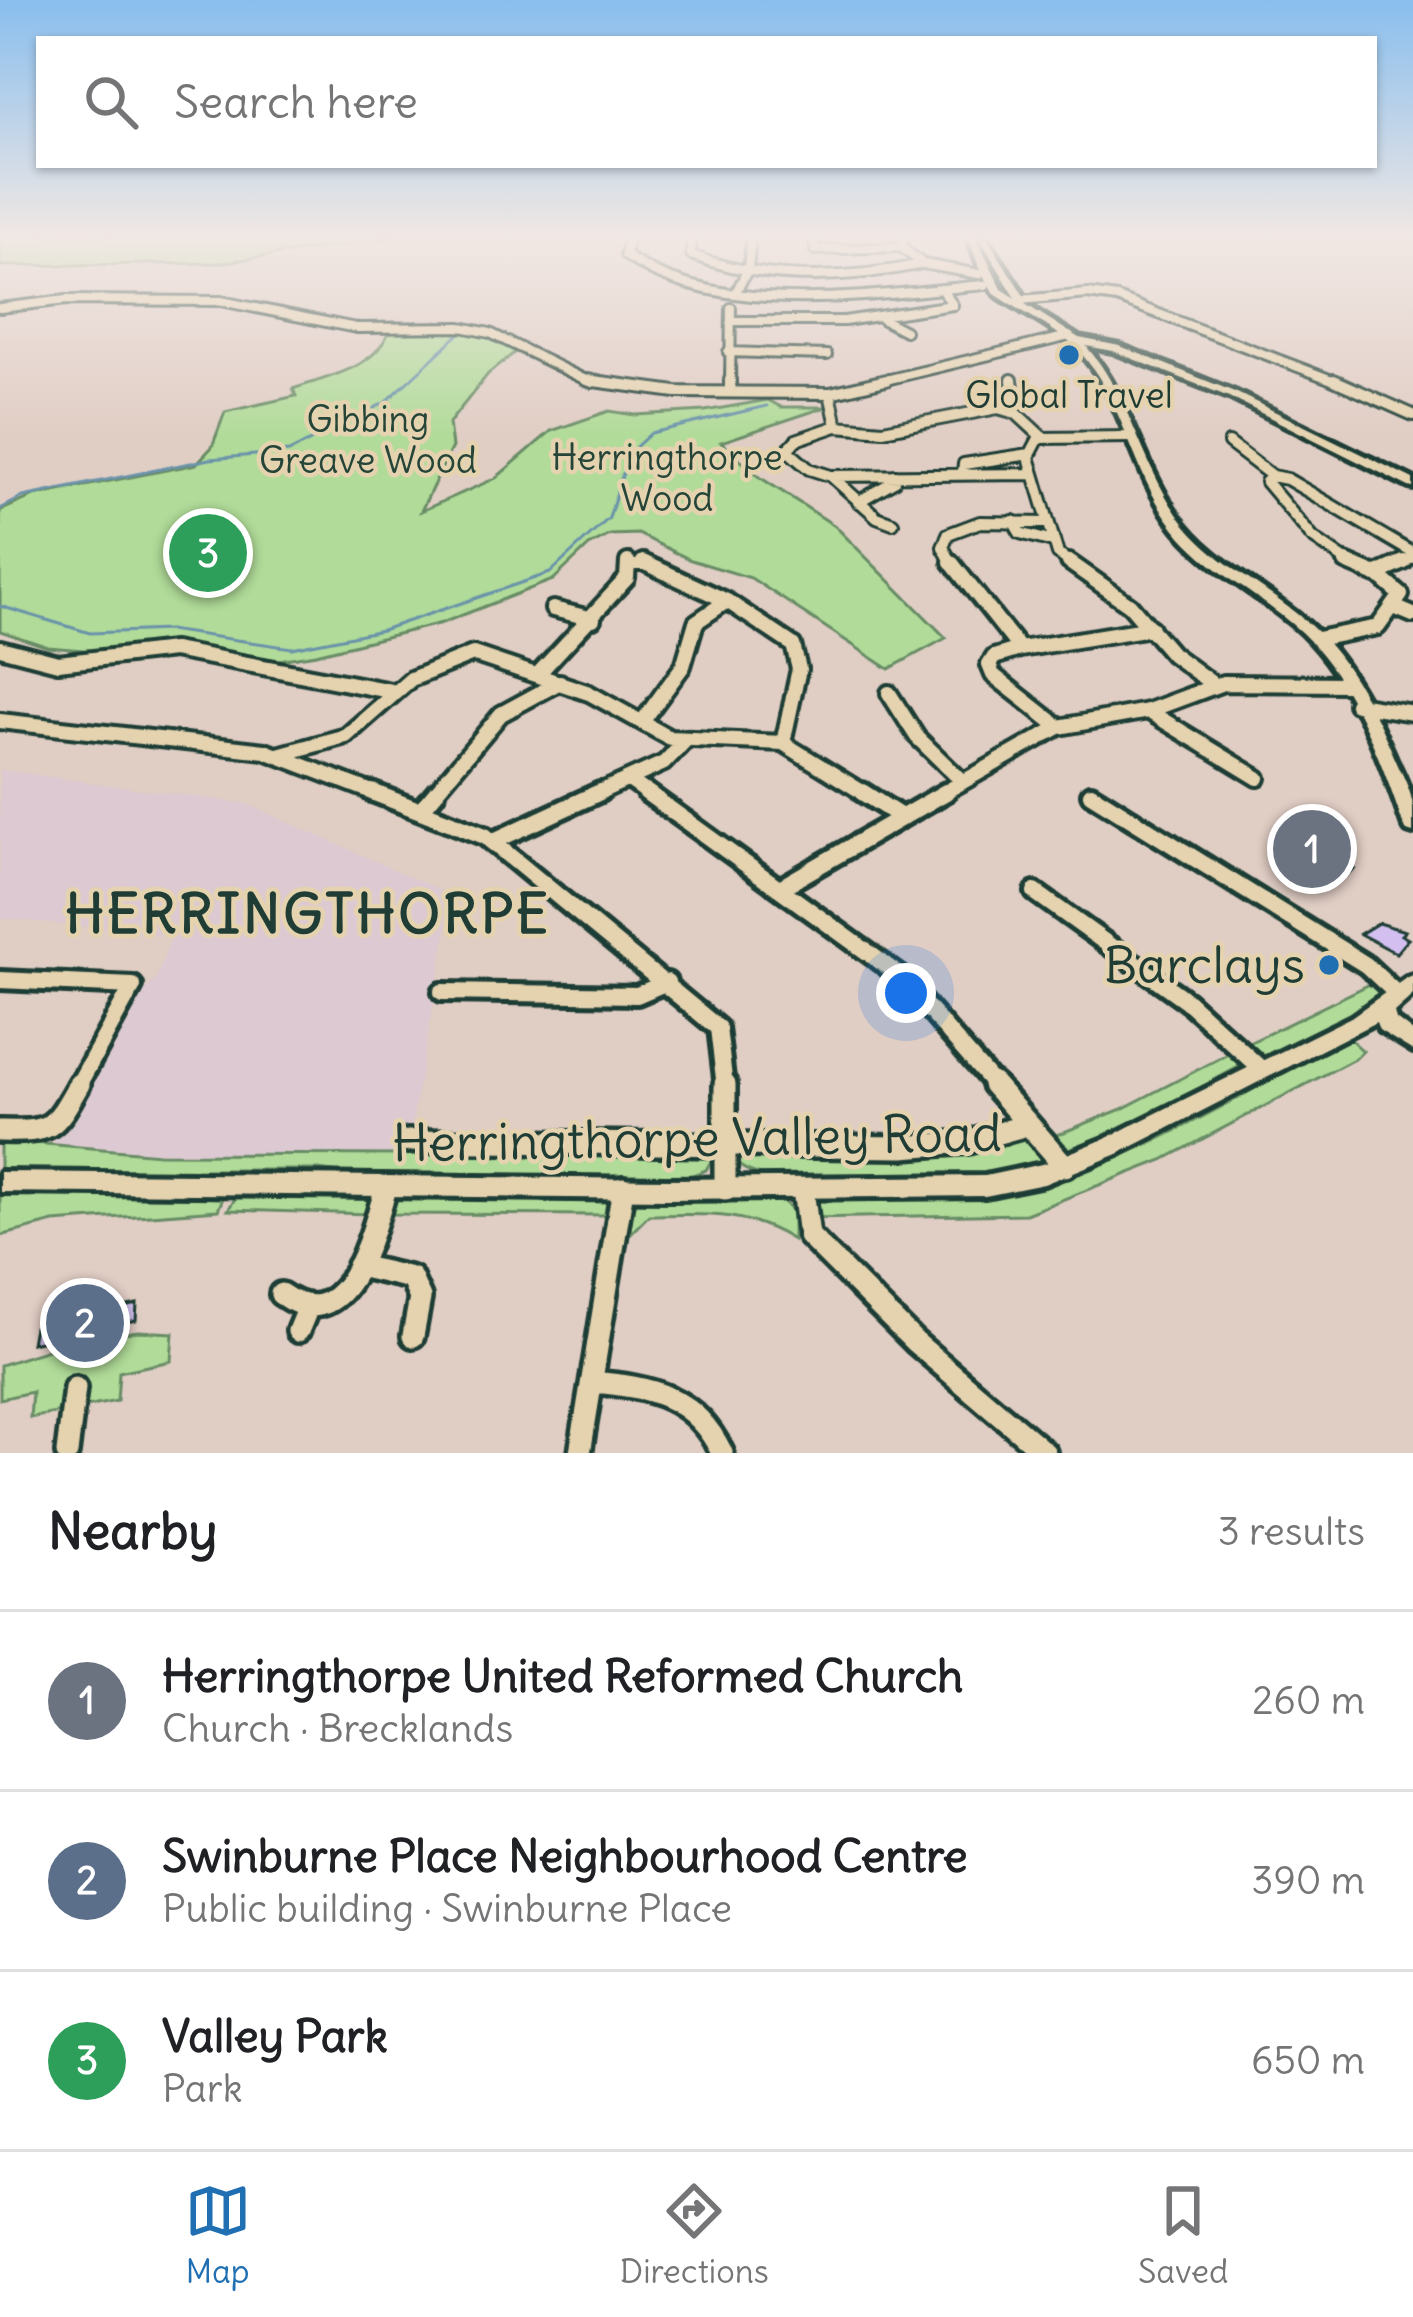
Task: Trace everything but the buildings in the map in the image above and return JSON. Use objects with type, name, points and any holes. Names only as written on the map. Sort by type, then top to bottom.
[{"type":"main road","points":[[1021,305],[1072,335],[1234,395],[1413,480]]},
{"type":"main road","points":[[1028,305],[1072,335],[1096,362],[1186,535],[1216,565],[1317,639],[1346,684],[1413,827]]},
{"type":"main road","points":[[1096,362],[1099,343]]},
{"type":"main road","points":[[1400,992],[1383,1016],[1406,1039]]},
{"type":"main road","name":"Herringthorpe Valley Road","points":[[0,1182],[386,1188],[986,1186],[1066,1166],[1359,1023],[1400,992]]},
{"type":"main road","points":[[1359,1023],[1406,1039]]},
{"type":"street","points":[[240,305],[356,328],[461,327],[490,333],[593,383],[730,392],[830,393],[1072,335]]},
{"type":"street","points":[[734,321],[830,326],[948,305]]},
{"type":"street","points":[[1136,305],[1287,359],[1413,415]]},
{"type":"street","points":[[730,392],[731,308]]},
{"type":"street","points":[[882,319],[905,331]]},
{"type":"street","points":[[728,352],[827,356]]},
{"type":"street","points":[[1009,383],[1015,400],[1009,410]]},
{"type":"street","points":[[830,393],[837,426]]},
{"type":"street","points":[[1034,474],[831,476],[809,470],[787,450],[796,440],[837,426],[883,430],[1009,410],[1042,437],[1132,436]]},
{"type":"street","points":[[963,472],[964,464],[1030,454],[1042,437]]},
{"type":"street","points":[[1229,443],[1272,476],[1287,479],[1413,555]]},
{"type":"street","points":[[1030,454],[1053,542],[1062,557],[1130,605],[1172,654],[1214,685]]},
{"type":"street","points":[[858,502],[894,481],[895,474]]},
{"type":"street","points":[[831,476],[858,502],[893,523]]},
{"type":"street","points":[[1272,476],[1266,482],[1310,535],[1407,590],[1378,627],[1317,639]]},
{"type":"street","points":[[1012,521],[1020,532],[1053,542]]},
{"type":"street","points":[[1020,649],[984,599],[951,569],[943,548],[948,534],[961,526],[1048,523]]},
{"type":"street","points":[[1376,575],[1413,555]]},
{"type":"street","points":[[538,674],[627,578],[631,560],[728,601],[777,631],[797,652],[782,743]]},
{"type":"street","points":[[642,722],[683,666],[696,622],[728,601]]},
{"type":"street","points":[[1394,607],[1413,615]]},
{"type":"street","points":[[553,609],[593,619]]},
{"type":"street","points":[[1059,727],[990,669],[994,656],[1150,628]]},
{"type":"street","points":[[0,648],[45,663],[173,650],[396,692]]},
{"type":"street","points":[[278,754],[346,736],[428,668],[473,654],[560,682],[685,741],[782,743],[898,815]]},
{"type":"street","points":[[421,810],[501,714],[560,682]]},
{"type":"street","points":[[781,888],[898,815],[1059,727],[1148,711],[1214,685],[1346,684]]},
{"type":"street","points":[[889,693],[916,737],[962,781]]},
{"type":"street","points":[[1356,704],[1413,713]]},
{"type":"street","points":[[1148,711],[1258,778]]},
{"type":"street","points":[[0,721],[278,754],[494,841],[668,982],[723,1037],[725,1189]]},
{"type":"street","points":[[494,841],[674,758],[685,741]]},
{"type":"street","points":[[629,780],[899,975],[1066,1166]]},
{"type":"street","points":[[1090,794],[1366,965],[1400,992]]},
{"type":"street","points":[[1035,892],[1187,1001],[1261,1069]]},
{"type":"street","points":[[0,980],[133,986],[56,1124],[43,1132],[0,1131]]},
{"type":"street","points":[[442,992],[637,994],[668,982]]},
{"type":"street","name":"Herringthorpe Valley Road","points":[[408,1141],[903,1147],[968,1142],[1028,1125]]},
{"type":"street","points":[[281,1294],[308,1307],[339,1298],[358,1266],[386,1188]]},
{"type":"street","points":[[580,1453],[623,1188]]},
{"type":"street","points":[[803,1189],[809,1236],[915,1342],[1046,1453]]},
{"type":"street","points":[[358,1266],[411,1278],[421,1298],[413,1336]]},
{"type":"street","points":[[298,1331],[308,1307]]},
{"type":"street","points":[[592,1382],[661,1389],[683,1399],[699,1411],[722,1453]]},
{"type":"street","points":[[67,1453],[75,1388]]},
{"type":"shaded area","points":[[0,770],[247,804],[453,896],[406,1155],[159,1154],[53,1143],[134,998],[155,982],[172,936],[0,918]]},
{"type":"green space","points":[[433,327],[492,335],[519,349],[488,374],[449,423],[452,447],[421,511],[496,478],[551,431],[609,411],[635,415],[705,411],[768,400],[781,407],[826,407],[721,442],[758,476],[835,526],[946,638],[889,669],[751,578],[691,560],[638,534],[610,535],[589,546],[553,580],[442,623],[279,660],[172,645],[118,653],[48,647],[0,631],[0,511],[34,496],[196,464],[212,447],[225,412],[296,396],[293,389],[350,369],[374,353],[390,329]]},
{"type":"green space","points":[[1376,981],[1380,993],[1306,1043],[1258,1057],[1243,1046]]},
{"type":"green space","points":[[1348,1037],[1363,1051],[1356,1058],[1163,1160],[1026,1214],[808,1218],[820,1200],[964,1197],[1057,1180],[1185,1126]]},
{"type":"green space","points":[[1234,1051],[1242,1065],[1092,1146],[1068,1152],[1049,1138],[1122,1109]]},
{"type":"green space","points":[[1024,1135],[1042,1153],[1039,1162],[980,1177],[834,1183],[756,1174],[738,1164],[741,1153]]},
{"type":"green space","points":[[0,1140],[159,1154],[406,1155],[407,1147],[709,1153],[711,1161],[706,1170],[682,1179],[365,1177],[319,1170],[197,1170],[180,1179],[0,1172]]},
{"type":"green space","points":[[0,1190],[223,1198],[218,1210],[54,1222],[0,1236]]},
{"type":"green space","points":[[359,1195],[373,1203],[370,1214],[228,1210],[236,1197]]},
{"type":"green space","points":[[404,1196],[601,1197],[614,1205],[611,1215],[385,1214],[390,1203]]},
{"type":"green space","points":[[637,1197],[783,1201],[793,1211],[793,1240],[758,1223],[688,1214],[649,1215],[624,1240],[631,1203]]},
{"type":"green space","points":[[138,1331],[173,1333],[171,1361],[119,1372],[117,1401],[30,1418],[32,1392],[0,1399],[0,1365],[82,1339]]},
{"type":"waterway","points":[[0,509],[23,497],[210,459],[289,452],[386,402],[462,331]]},
{"type":"waterway","points":[[0,606],[90,633],[168,630],[292,648],[382,630],[550,573],[609,518],[629,453],[651,433],[767,406]]},
{"type":"place","name":"Global Travel","points":[[1069,355]]},
{"type":"place","name":"Valley Park","points":[[208,553]]},
{"type":"place","name":"Herringthorpe United Reformed Church","points":[[1312,849]]},
{"type":"place","name":"Barclays","points":[[1329,965]]},
{"type":"place","name":"Swinburne Place Neighbourhood Centre","points":[[85,1323]]},
{"type":"district","name":"HERRINGTHORPE","points":[[308,914]]},
{"type":"park label","name":"Gibbing Greave Wood","points":[[368,440]]},
{"type":"park label","name":"Herringthorpe Wood","points":[[667,478]]}]
